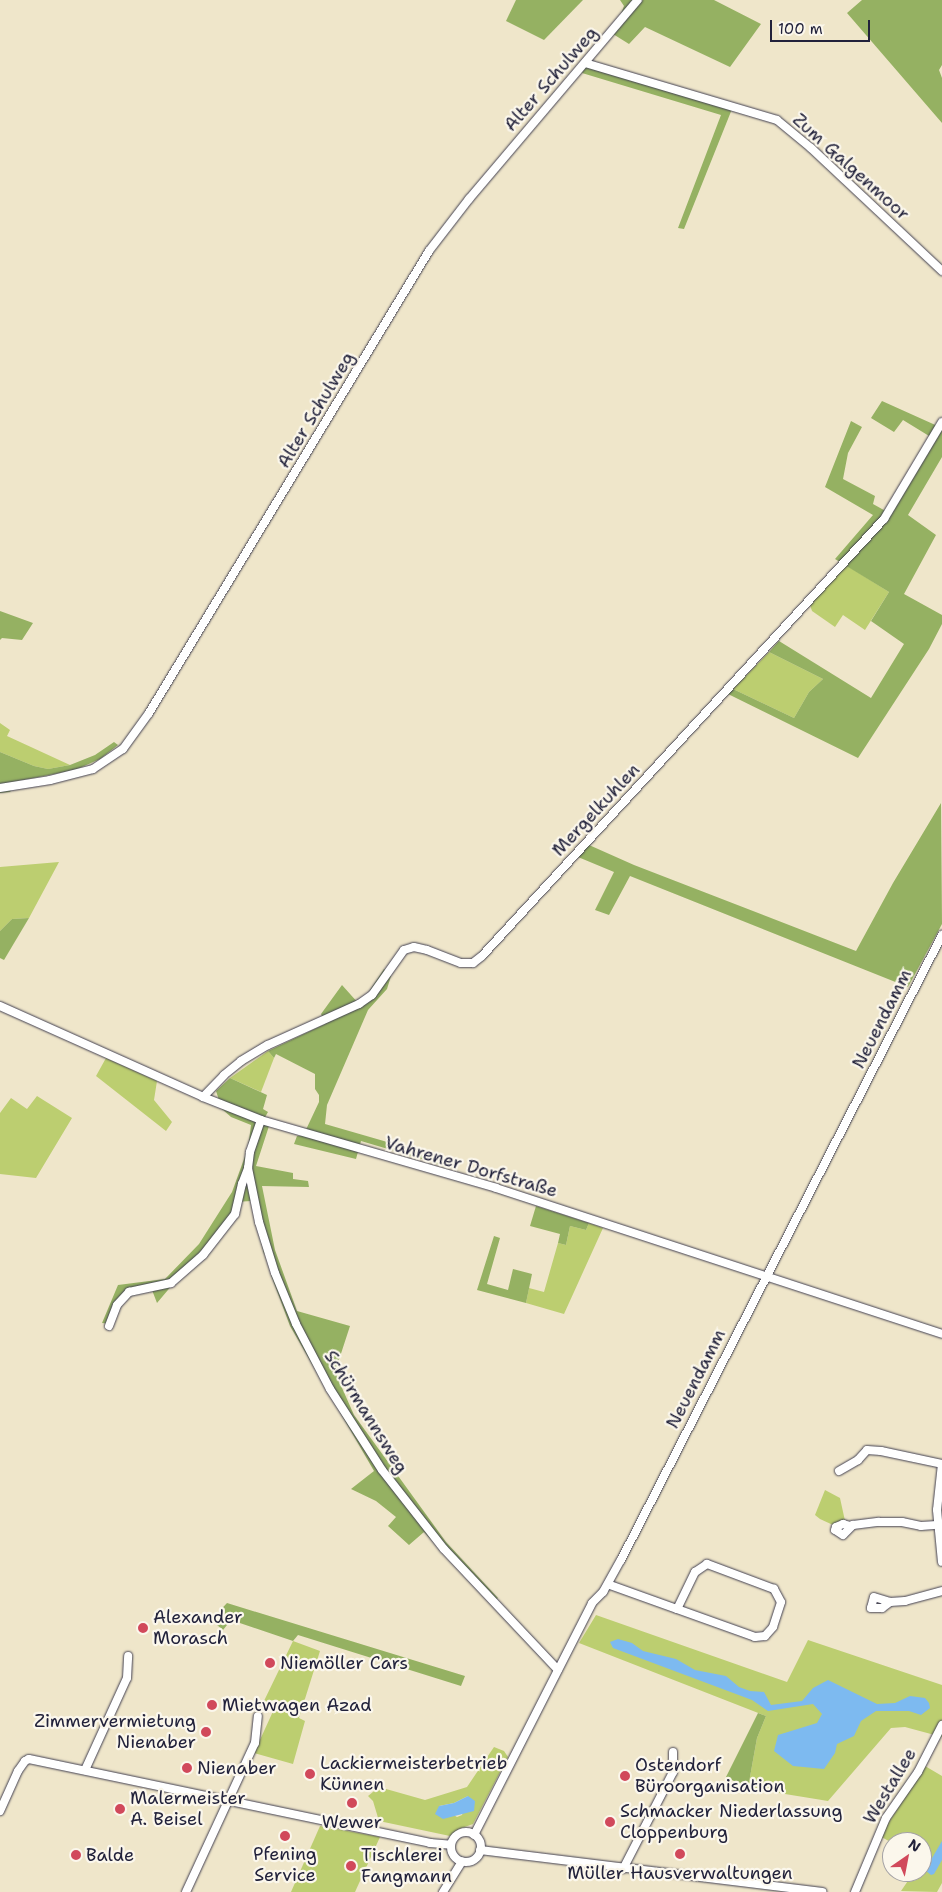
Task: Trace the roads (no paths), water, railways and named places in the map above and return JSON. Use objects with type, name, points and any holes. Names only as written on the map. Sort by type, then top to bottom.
[{"type":"street","name":"Alter Schulweg","points":[[0,788],[50,780],[93,769],[123,749],[149,713],[429,251],[469,199],[638,0]]},
{"type":"street","name":"Zum Galgenmoor","points":[[585,63],[777,120],[811,148],[942,271]]},
{"type":"street","name":"Mergelkuhlen","points":[[202,1097],[241,1061],[268,1046],[359,1004],[372,995],[404,950],[414,947],[428,950],[461,963],[473,963],[482,956],[884,518],[942,422]]},
{"type":"street","name":"Neuendamm","points":[[474,1835],[592,1603],[608,1584],[942,935]]},
{"type":"street","name":"Vahrener Dorfstraße","points":[[0,1006],[202,1097],[261,1120],[496,1188],[942,1334]]},
{"type":"street","name":"Schürmannsweg","points":[[261,1120],[250,1152],[248,1168],[259,1222],[275,1273],[296,1324],[330,1389],[382,1470],[444,1549],[558,1670]]},
{"type":"street","points":[[109,1326],[117,1305],[129,1292],[171,1283],[204,1255],[235,1214],[248,1168]]},
{"type":"street","points":[[839,1471],[858,1460],[867,1450],[881,1451],[942,1464],[937,1525],[942,1562]]},
{"type":"street","points":[[852,1525],[902,1522],[921,1526],[937,1525]]},
{"type":"street","points":[[608,1584],[677,1609],[755,1637],[765,1636],[774,1627],[782,1602],[774,1589],[706,1564],[695,1572],[677,1609]]},
{"type":"street","points":[[890,1602],[905,1601],[942,1591]]},
{"type":"street","points":[[86,1770],[127,1678],[128,1656]]},
{"type":"street","points":[[186,1892],[255,1743],[258,1716]]},
{"type":"street","name":"Westallee","points":[[855,1892],[886,1818],[918,1772],[942,1725]]},
{"type":"street","points":[[623,1869],[674,1772],[673,1752]]},
{"type":"street","points":[[0,1811],[25,1760],[29,1759],[430,1843],[451,1845]]},
{"type":"street","points":[[443,1892],[462,1861],[475,1858],[480,1850],[479,1842],[474,1835],[462,1832],[454,1837],[451,1845],[452,1853],[462,1861]]},
{"type":"street","points":[[480,1850],[822,1892]]},
{"type":"water","points":[[618,1639],[632,1643],[643,1651],[676,1659],[695,1670],[726,1676],[739,1687],[750,1691],[764,1692],[771,1705],[802,1701],[813,1688],[828,1680],[877,1704],[895,1703],[910,1696],[925,1698],[930,1708],[921,1715],[909,1711],[876,1711],[861,1721],[854,1736],[837,1744],[835,1753],[824,1769],[793,1766],[774,1751],[778,1735],[817,1723],[822,1714],[813,1704],[768,1711],[752,1700],[613,1648],[610,1642]]},
{"type":"water","points":[[468,1796],[475,1801],[474,1811],[443,1819],[435,1814],[439,1806],[454,1803]]},
{"type":"water","points":[[942,1841],[942,1860],[932,1875],[932,1858]]},
{"type":"place","name":"Alexander Morasch","points":[[143,1628]]},
{"type":"place","name":"Niemöller Cars","points":[[270,1663]]},
{"type":"place","name":"Mietwagen Azad","points":[[212,1705]]},
{"type":"place","name":"Zimmervermietung Nienaber","points":[[206,1732]]},
{"type":"place","name":"Nienaber","points":[[187,1768]]},
{"type":"place","name":"Lackiermeisterbetrieb Künnen","points":[[310,1774]]},
{"type":"place","name":"Ostendorf Büroorganisation","points":[[625,1776]]},
{"type":"place","name":"Wewer","points":[[352,1803]]},
{"type":"place","name":"Malermeister A. Beisel","points":[[120,1809]]},
{"type":"place","name":"Schmacker Niederlassung Cloppenburg","points":[[610,1822]]},
{"type":"place","name":"Pfening Service","points":[[285,1836]]},
{"type":"place","name":"Müller Hausverwaltungen","points":[[680,1854]]},
{"type":"place","name":"Balde","points":[[76,1855]]},
{"type":"place","name":"Tischlerei Fangmann","points":[[351,1866]]}]
